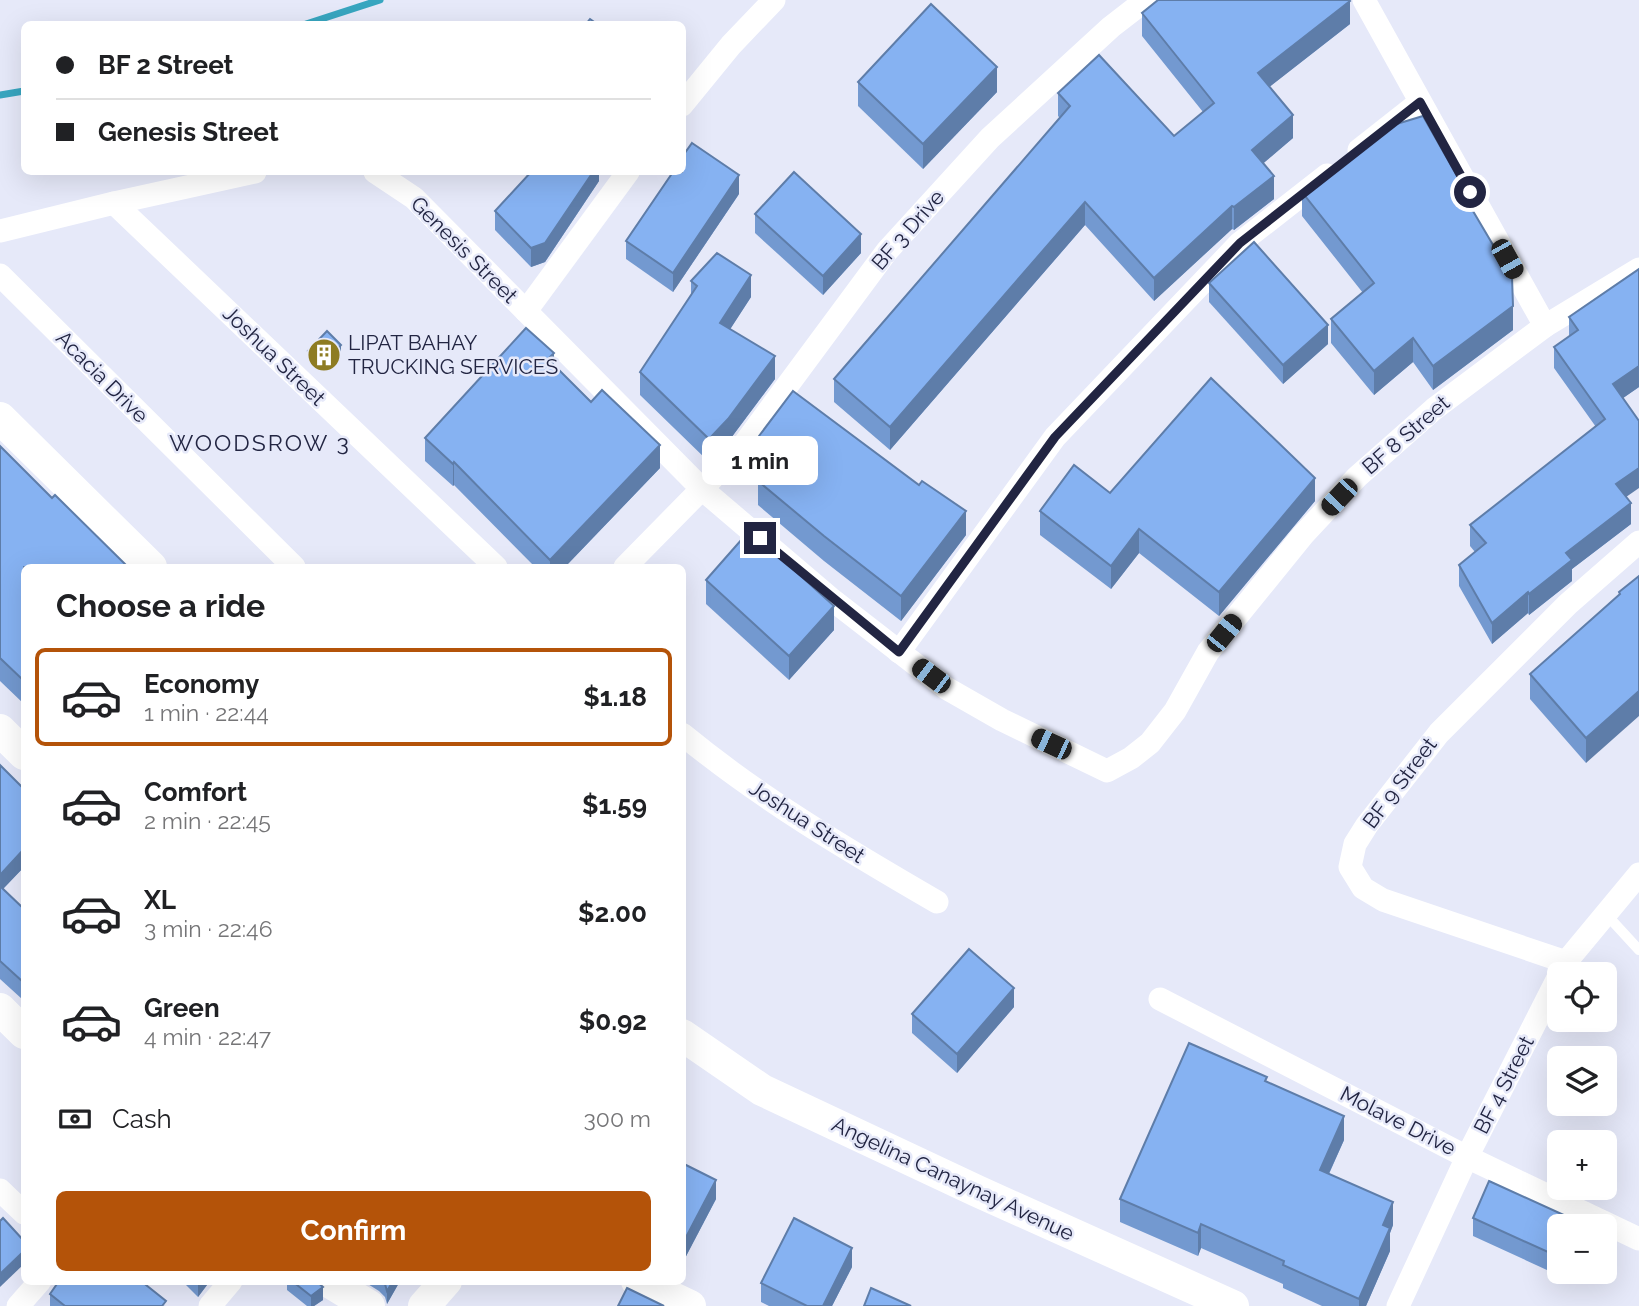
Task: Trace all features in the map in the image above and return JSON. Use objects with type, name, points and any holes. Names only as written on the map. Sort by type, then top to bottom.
[{"type":"street","points":[[686,100],[731,45],[774,0]]},
{"type":"street","name":"BF 3 Drive","points":[[628,564],[739,451],[897,240],[990,138],[1111,27],[1146,0]]},
{"type":"street","points":[[1364,0],[1545,326]]},
{"type":"street","points":[[899,652],[1055,437],[1240,243],[1420,102]]},
{"type":"street","points":[[0,231],[114,202],[241,175]]},
{"type":"street","name":"Genesis Street","points":[[380,175],[414,198],[702,489],[830,598],[946,688],[1002,720],[1107,771]]},
{"type":"street","points":[[526,311],[626,175]]},
{"type":"street","name":"Joshua Street","points":[[114,202],[493,564]]},
{"type":"street","name":"BF 8 Street","points":[[1107,771],[1131,758],[1150,743],[1175,711],[1208,652],[1303,535],[1357,477],[1434,408],[1545,326],[1639,269]]},
{"type":"street","name":"Acacia Drive","points":[[0,275],[291,564]]},
{"type":"street","points":[[0,418],[148,564]]},
{"type":"street","name":"BF 9 Street","points":[[1547,965],[1383,900],[1363,888],[1350,867],[1354,845],[1438,733],[1568,604],[1639,542]]},
{"type":"street","points":[[0,730],[21,751]]},
{"type":"street","name":"Joshua Street","points":[[686,737],[728,772],[835,843],[937,902]]},
{"type":"street","name":"BF 4 Street","points":[[1569,962],[1605,913],[1639,874]]},
{"type":"street","name":"Molave Drive","points":[[1160,999],[1467,1157],[1639,1239]]},
{"type":"street","name":"BF 4 Street","points":[[1398,1306],[1467,1157],[1547,1000]]},
{"type":"street","points":[[0,1009],[21,1030]]},
{"type":"street","name":"Angelina Canaynay Avenue","points":[[686,1038],[762,1090],[964,1185],[1233,1306]]},
{"type":"street","points":[[0,1191],[21,1210]]},
{"type":"street","points":[[18,1306],[36,1285]]},
{"type":"street","points":[[210,1306],[228,1285]]},
{"type":"street","points":[[335,1285],[369,1306]]},
{"type":"street","points":[[645,1285],[690,1306]]},
{"type":"lane","points":[[1605,913],[1639,950]]},
{"type":"building","points":[[1158,0],[1350,1],[1258,73],[1293,115],[1252,150],[1274,176],[1232,206],[1154,278],[1085,202],[890,427],[834,379],[1070,106],[1058,93],[1099,55],[1174,136],[1214,103],[1142,13]]},
{"type":"building","points":[[931,4],[997,67],[923,144],[858,82]]},
{"type":"building","points":[[1423,116],[1473,204],[1470,206],[1512,277],[1513,306],[1433,366],[1413,338],[1374,371],[1331,319],[1374,283],[1302,192],[1390,126]]},
{"type":"building","points":[[692,143],[739,175],[673,273],[626,241],[671,175],[686,175],[686,151]]},
{"type":"building","points":[[794,172],[861,234],[823,276],[755,214]]},
{"type":"building","points":[[528,175],[591,175],[545,243],[531,248],[495,211]]},
{"type":"building","points":[[1254,242],[1328,325],[1283,365],[1209,283]]},
{"type":"building","points":[[717,253],[751,275],[720,323],[775,356],[728,419],[709,439],[640,372],[697,286],[691,281]]},
{"type":"building","points":[[1639,269],[1639,366],[1613,384],[1639,421],[1639,468],[1616,484],[1631,503],[1566,553],[1572,560],[1492,623],[1459,565],[1486,543],[1470,525],[1605,419],[1554,347],[1578,330],[1569,317]]},
{"type":"building","points":[[526,328],[554,353],[548,359],[591,402],[602,390],[660,445],[550,560],[454,462],[453,464],[425,438]]},
{"type":"building","name":"LIPAT BAHAY TRUCKING SERVICES","points":[[327,331],[341,345],[322,365],[308,351]]},
{"type":"building","points":[[1211,378],[1315,478],[1219,592],[1139,529],[1111,566],[1040,511],[1074,465],[1110,493]]},
{"type":"building","points":[[793,391],[919,485],[922,481],[966,511],[901,596],[758,481],[779,451],[759,436]]},
{"type":"building","points":[[0,446],[52,498],[55,495],[125,564],[21,564],[21,678],[0,658]]},
{"type":"building","points":[[750,530],[834,606],[789,656],[706,580]]},
{"type":"building","points":[[1639,576],[1639,691],[1586,738],[1530,674]]},
{"type":"building","points":[[0,765],[21,786],[21,852],[0,875]]},
{"type":"building","points":[[0,886],[21,906],[21,980],[0,961]]},
{"type":"building","points":[[969,949],[1014,988],[957,1054],[912,1014]]},
{"type":"building","points":[[1189,1043],[1267,1077],[1265,1081],[1344,1116],[1320,1170],[1393,1202],[1383,1225],[1390,1228],[1359,1299],[1283,1265],[1284,1261],[1201,1224],[1198,1233],[1120,1199]]},
{"type":"building","points":[[686,1165],[716,1180],[686,1237]]},
{"type":"building","points":[[1489,1181],[1562,1214],[1547,1214],[1547,1252],[1473,1218]]},
{"type":"building","points":[[3,1218],[21,1238],[21,1254],[0,1274],[0,1221]]},
{"type":"building","points":[[794,1218],[852,1248],[823,1306],[807,1306],[761,1283]]},
{"type":"building","points":[[56,1285],[146,1285],[166,1301],[162,1306],[65,1306],[50,1294]]},
{"type":"building","points":[[297,1285],[323,1287],[311,1296]]},
{"type":"building","points":[[627,1288],[664,1306],[618,1306]]},
{"type":"building","points":[[871,1288],[911,1306],[864,1306]]},
{"type":"waterway","points":[[315,21],[380,0]]},
{"type":"waterway","points":[[0,95],[21,92]]},
{"type":"place","name":"LIPAT BAHAY TRUCKING SERVICES","points":[[324,355]]},
{"type":"district","name":"WOODSROW 3","points":[[260,443]]},
{"type":"route","points":[[760,538],[899,652],[1055,437],[1240,243],[1420,102],[1470,192]]}]
